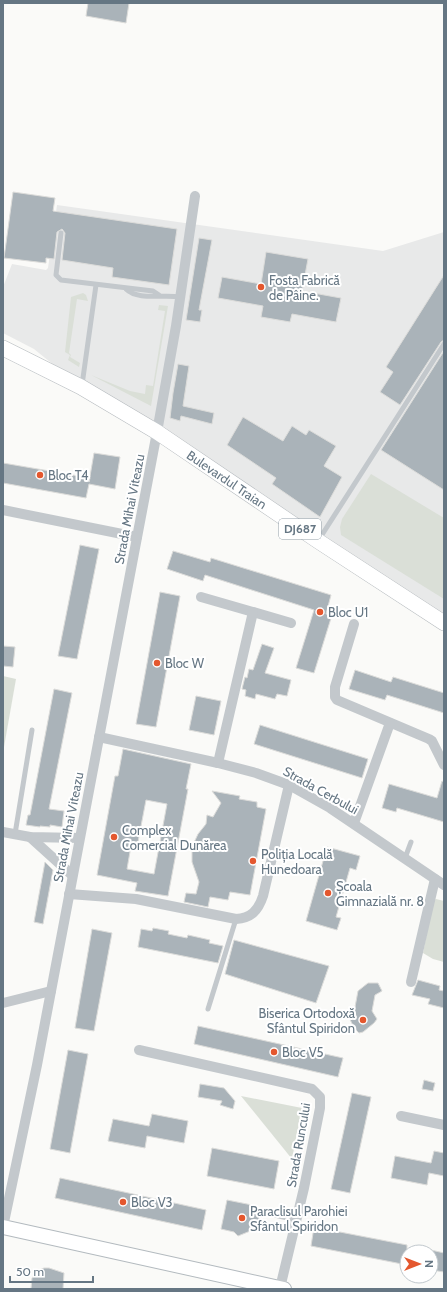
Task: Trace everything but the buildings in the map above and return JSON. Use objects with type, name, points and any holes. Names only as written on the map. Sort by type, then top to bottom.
[{"type":"main road","name":"Bulevardul Traian","points":[[3,348],[81,387],[157,432],[318,542],[444,623]]},
{"type":"main road","points":[[3,1227],[282,1289]]},
{"type":"street","name":"Strada Mihai Viteazu","points":[[3,1227],[51,991],[157,432],[181,297],[195,196]]},
{"type":"street","points":[[3,510],[137,537]]},
{"type":"street","points":[[201,596],[291,623]]},
{"type":"street","points":[[218,763],[253,612]]},
{"type":"street","points":[[354,624],[335,687],[335,697],[340,702],[432,741],[444,765]]},
{"type":"street","points":[[354,823],[390,723]]},
{"type":"street","name":"Strada Cerbului","points":[[99,737],[218,763],[256,773],[289,785],[354,823],[444,885]]},
{"type":"street","points":[[69,894],[136,900],[236,919],[244,918],[253,914],[260,905],[289,785]]},
{"type":"street","points":[[3,832],[30,837],[79,838]]},
{"type":"street","points":[[30,837],[72,875]]},
{"type":"street","points":[[411,982],[435,879]]},
{"type":"street","points":[[3,1003],[51,991]]},
{"type":"street","name":"Strada Runcului","points":[[139,1050],[312,1089],[317,1092],[320,1097],[320,1108],[282,1289]]},
{"type":"street","points":[[401,1116],[444,1125]]},
{"type":"lane","points":[[61,233],[56,275],[63,280],[126,289],[153,291],[160,295],[181,297]]},
{"type":"lane","points":[[81,387],[86,362],[96,285]]},
{"type":"lane","points":[[318,542],[444,344]]},
{"type":"lane","points":[[15,834],[32,730]]},
{"type":"lane","points":[[405,858],[412,842]]},
{"type":"lane","points":[[208,1009],[236,919]]},
{"type":"lane","points":[[266,1213],[296,1220]]},
{"type":"shaded area","points":[[57,205],[383,251],[444,232],[444,623],[81,387],[34,349],[3,333],[3,287],[12,264],[46,270],[48,268]]},
{"type":"shaded area","points":[[83,293],[86,295],[88,301],[77,299],[69,353],[71,355],[70,357],[80,363],[79,367],[68,360],[70,355],[65,352],[71,297]]},
{"type":"shaded area","points":[[159,305],[168,306],[151,406],[91,375],[130,391],[145,394],[146,385],[153,386],[165,311],[158,310]]},
{"type":"shaded area","points":[[371,474],[444,518],[444,599],[341,535],[340,527],[342,519]]},
{"type":"shaded area","points":[[3,676],[16,679],[4,747],[3,747]]},
{"type":"shaded area","points":[[436,899],[444,901],[444,962],[433,959],[423,953],[433,901]]},
{"type":"shaded area","points":[[241,1096],[302,1108],[292,1159]]},
{"type":"place","name":"Fosta Fabrică de Pâine.","points":[[261,287]]},
{"type":"place","name":"Bloc T4","points":[[40,475]]},
{"type":"place","name":"Bloc U1","points":[[320,612]]},
{"type":"place","name":"Bloc W","points":[[157,663]]},
{"type":"place","name":"Complex Comercial Dunărea","points":[[114,837]]},
{"type":"place","name":"Poliția Locală Hunedoara","points":[[253,861]]},
{"type":"place","name":"Școala Gimnazială nr. 8","points":[[328,893]]},
{"type":"place","name":"Biserica Ortodoxă Sfântul Spiridon","points":[[363,1020]]},
{"type":"place","name":"Bloc V5","points":[[274,1052]]},
{"type":"place","name":"Bloc V3","points":[[123,1202]]},
{"type":"place","name":"Paraclisul Parohiei Sfântul Spiridon","points":[[242,1218]]}]
